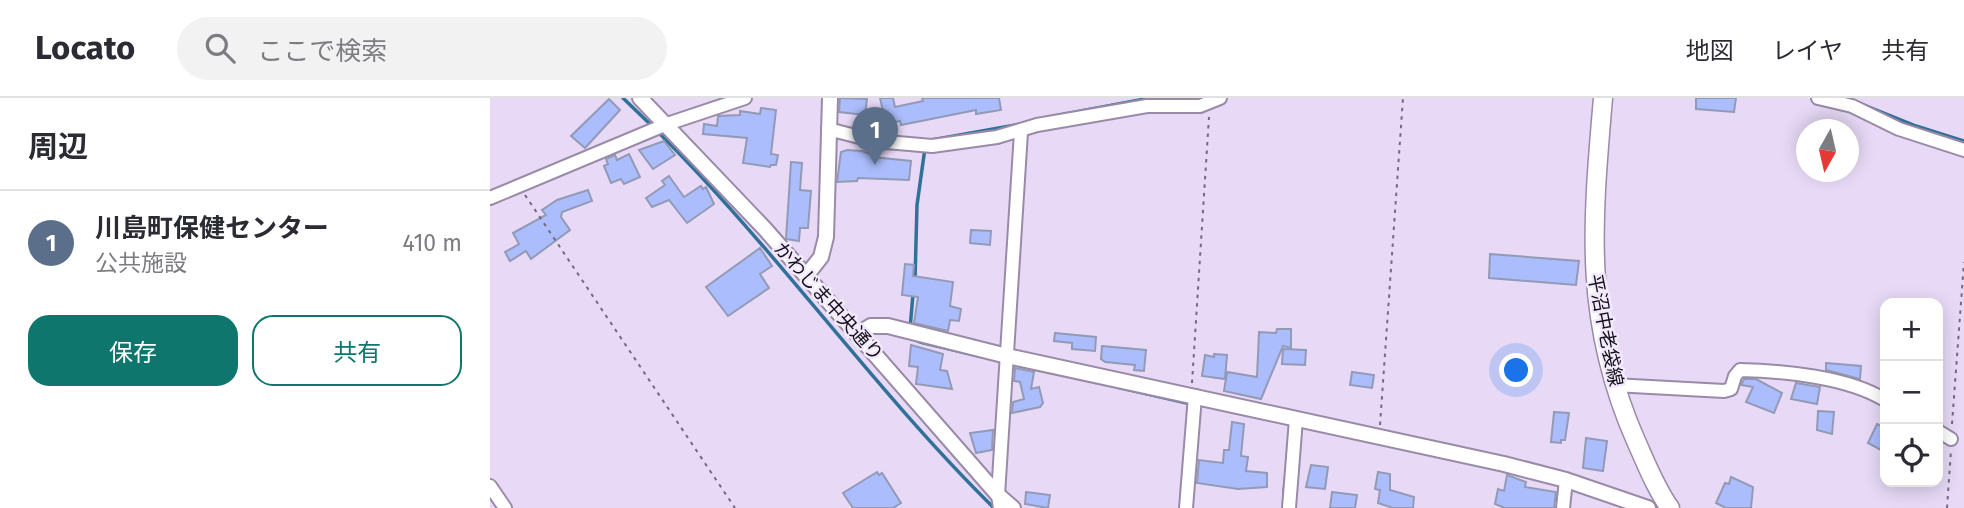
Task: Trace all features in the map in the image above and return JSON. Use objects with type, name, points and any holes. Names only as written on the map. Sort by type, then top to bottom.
[{"type":"main road","name":"平沼中老袋線","points":[[1603,98],[1593,222],[1593,269],[1598,307],[1615,384],[1664,506]]},
{"type":"street","name":"かわじま中央通り","points":[[639,98],[667,124],[858,334],[999,502],[1013,508]]},
{"type":"street","points":[[490,198],[667,124],[745,98]]},
{"type":"street","points":[[806,276],[821,257],[826,237],[830,98]]},
{"type":"street","points":[[1818,98],[1852,106],[1899,129],[1964,150]]},
{"type":"street","points":[[828,130],[911,146],[1021,132],[1037,125],[1147,106],[1200,106],[1215,100]]},
{"type":"street","points":[[999,502],[1021,132]]},
{"type":"street","points":[[858,334],[871,326],[888,326],[1007,356],[1566,480],[1648,508]]},
{"type":"street","points":[[1615,384],[1724,391],[1731,389],[1735,376],[1741,370],[1781,371],[1871,391],[1880,397]]},
{"type":"street","points":[[1186,508],[1193,396]]},
{"type":"street","points":[[1289,508],[1296,419]]},
{"type":"street","points":[[1943,434],[1951,439]]},
{"type":"street","points":[[1563,508],[1566,480]]},
{"type":"street","points":[[490,486],[505,508]]},
{"type":"path","points":[[1380,437],[1403,98]]},
{"type":"path","points":[[1193,396],[1215,100]]},
{"type":"path","points":[[519,186],[735,508]]},
{"type":"path","points":[[1947,508],[1964,262]]},
{"type":"building","points":[[840,98],[867,99],[865,115],[839,112]]},
{"type":"building","points":[[880,98],[893,98],[895,107],[923,101],[922,98],[999,98],[1001,110],[976,114],[976,110],[901,125],[900,121],[886,124]]},
{"type":"building","points":[[1696,98],[1736,98],[1734,112],[1696,109]]},
{"type":"building","points":[[609,99],[620,110],[585,148],[571,136]]},
{"type":"building","points":[[761,108],[776,110],[771,154],[778,155],[776,165],[770,167],[743,163],[747,138],[703,134],[704,124],[717,126],[718,116],[740,115],[740,111],[760,114]]},
{"type":"building","points":[[664,141],[675,155],[653,169],[639,150]]},
{"type":"building","points":[[862,151],[873,157],[911,161],[909,180],[858,178],[857,181],[837,182],[841,152]]},
{"type":"building","points":[[629,154],[640,177],[624,184],[621,179],[611,183],[604,166],[608,164],[606,159],[615,155],[617,160]]},
{"type":"building","points":[[791,162],[802,163],[800,190],[811,191],[808,228],[800,228],[799,241],[786,239]]},
{"type":"building","points":[[669,176],[684,197],[701,186],[703,189],[706,187],[714,204],[687,223],[669,200],[652,207],[646,198],[665,185],[662,181]]},
{"type":"building","points":[[588,190],[592,201],[562,212],[561,217],[570,230],[531,259],[526,251],[510,261],[505,252],[519,244],[513,233],[546,215],[542,210],[557,200]]},
{"type":"building","points":[[971,230],[991,231],[990,245],[970,243]]},
{"type":"building","points":[[760,248],[772,266],[760,274],[769,288],[728,316],[706,287]]},
{"type":"building","points":[[1490,254],[1579,261],[1576,285],[1489,278]]},
{"type":"building","points":[[905,264],[914,265],[913,276],[953,282],[950,306],[961,309],[959,321],[950,320],[948,331],[914,323],[918,297],[902,295]]},
{"type":"building","points":[[1277,329],[1291,329],[1291,348],[1283,346],[1261,399],[1224,391],[1227,372],[1257,377],[1259,332],[1276,333]]},
{"type":"building","points":[[1055,333],[1096,337],[1095,351],[1072,349],[1072,343],[1054,341]]},
{"type":"building","points":[[911,345],[943,354],[940,370],[947,371],[952,389],[916,384],[918,367],[909,366]]},
{"type":"building","points":[[1102,346],[1146,350],[1144,371],[1134,370],[1135,365],[1105,362],[1101,359]]},
{"type":"building","points":[[1283,349],[1306,350],[1305,365],[1282,364]]},
{"type":"building","points":[[1214,354],[1227,355],[1225,379],[1202,376],[1205,355],[1214,357]]},
{"type":"building","points":[[1826,363],[1861,366],[1860,379],[1826,370]]},
{"type":"building","points":[[1015,368],[1034,372],[1031,389],[1039,387],[1043,403],[1040,407],[1012,413],[1013,402],[1024,399],[1020,382],[1014,381]]},
{"type":"building","points":[[1352,372],[1374,375],[1372,388],[1350,385]]},
{"type":"building","points":[[1744,379],[1756,379],[1782,393],[1774,413],[1746,402],[1753,387],[1741,385]]},
{"type":"building","points":[[1796,383],[1820,387],[1817,404],[1791,399]]},
{"type":"building","points":[[1818,411],[1834,412],[1832,434],[1817,430]]},
{"type":"building","points":[[1554,412],[1569,413],[1565,440],[1561,440],[1561,443],[1551,442]]},
{"type":"building","points":[[1232,422],[1244,424],[1241,456],[1248,457],[1246,471],[1267,473],[1267,487],[1238,489],[1197,483],[1199,460],[1223,463],[1224,450],[1229,450]]},
{"type":"building","points":[[1877,424],[1880,426],[1880,449],[1868,443]]},
{"type":"building","points":[[993,430],[992,450],[976,453],[970,433]]},
{"type":"building","points":[[1586,438],[1607,441],[1603,471],[1583,468]]},
{"type":"building","points":[[1311,465],[1328,467],[1325,489],[1306,487]]},
{"type":"building","points":[[877,472],[879,475],[882,473],[901,503],[893,508],[853,508],[843,493]]},
{"type":"building","points":[[1378,472],[1390,474],[1390,490],[1414,497],[1413,508],[1393,508],[1378,503],[1380,490],[1375,489]]},
{"type":"building","points":[[1507,475],[1526,482],[1525,487],[1556,492],[1554,508],[1505,508],[1495,504],[1498,489],[1504,491]]},
{"type":"building","points":[[1731,477],[1753,487],[1751,508],[1726,508],[1716,503],[1725,483],[1729,484]]},
{"type":"building","points":[[1026,492],[1050,495],[1048,508],[1025,504]]},
{"type":"building","points":[[1332,492],[1357,495],[1355,508],[1330,508]]},
{"type":"waterway","points":[[623,98],[652,126]]},
{"type":"waterway","points":[[1049,117],[1150,98]]},
{"type":"waterway","points":[[1859,103],[1916,126],[1964,141]]},
{"type":"waterway","points":[[926,141],[1021,124]]},
{"type":"waterway","points":[[657,131],[743,224],[950,463],[994,508]]},
{"type":"waterway","points":[[915,280],[917,205],[925,148]]},
{"type":"waterway","points":[[910,329],[913,294]]},
{"type":"waterway","points":[[908,336],[920,342],[983,357]]},
{"type":"waterway","points":[[1117,387],[1191,404]]},
{"type":"waterway","points":[[1284,492],[1286,475]]},
{"type":"place","name":"川島町保健センター","points":[[875,165]]}]
